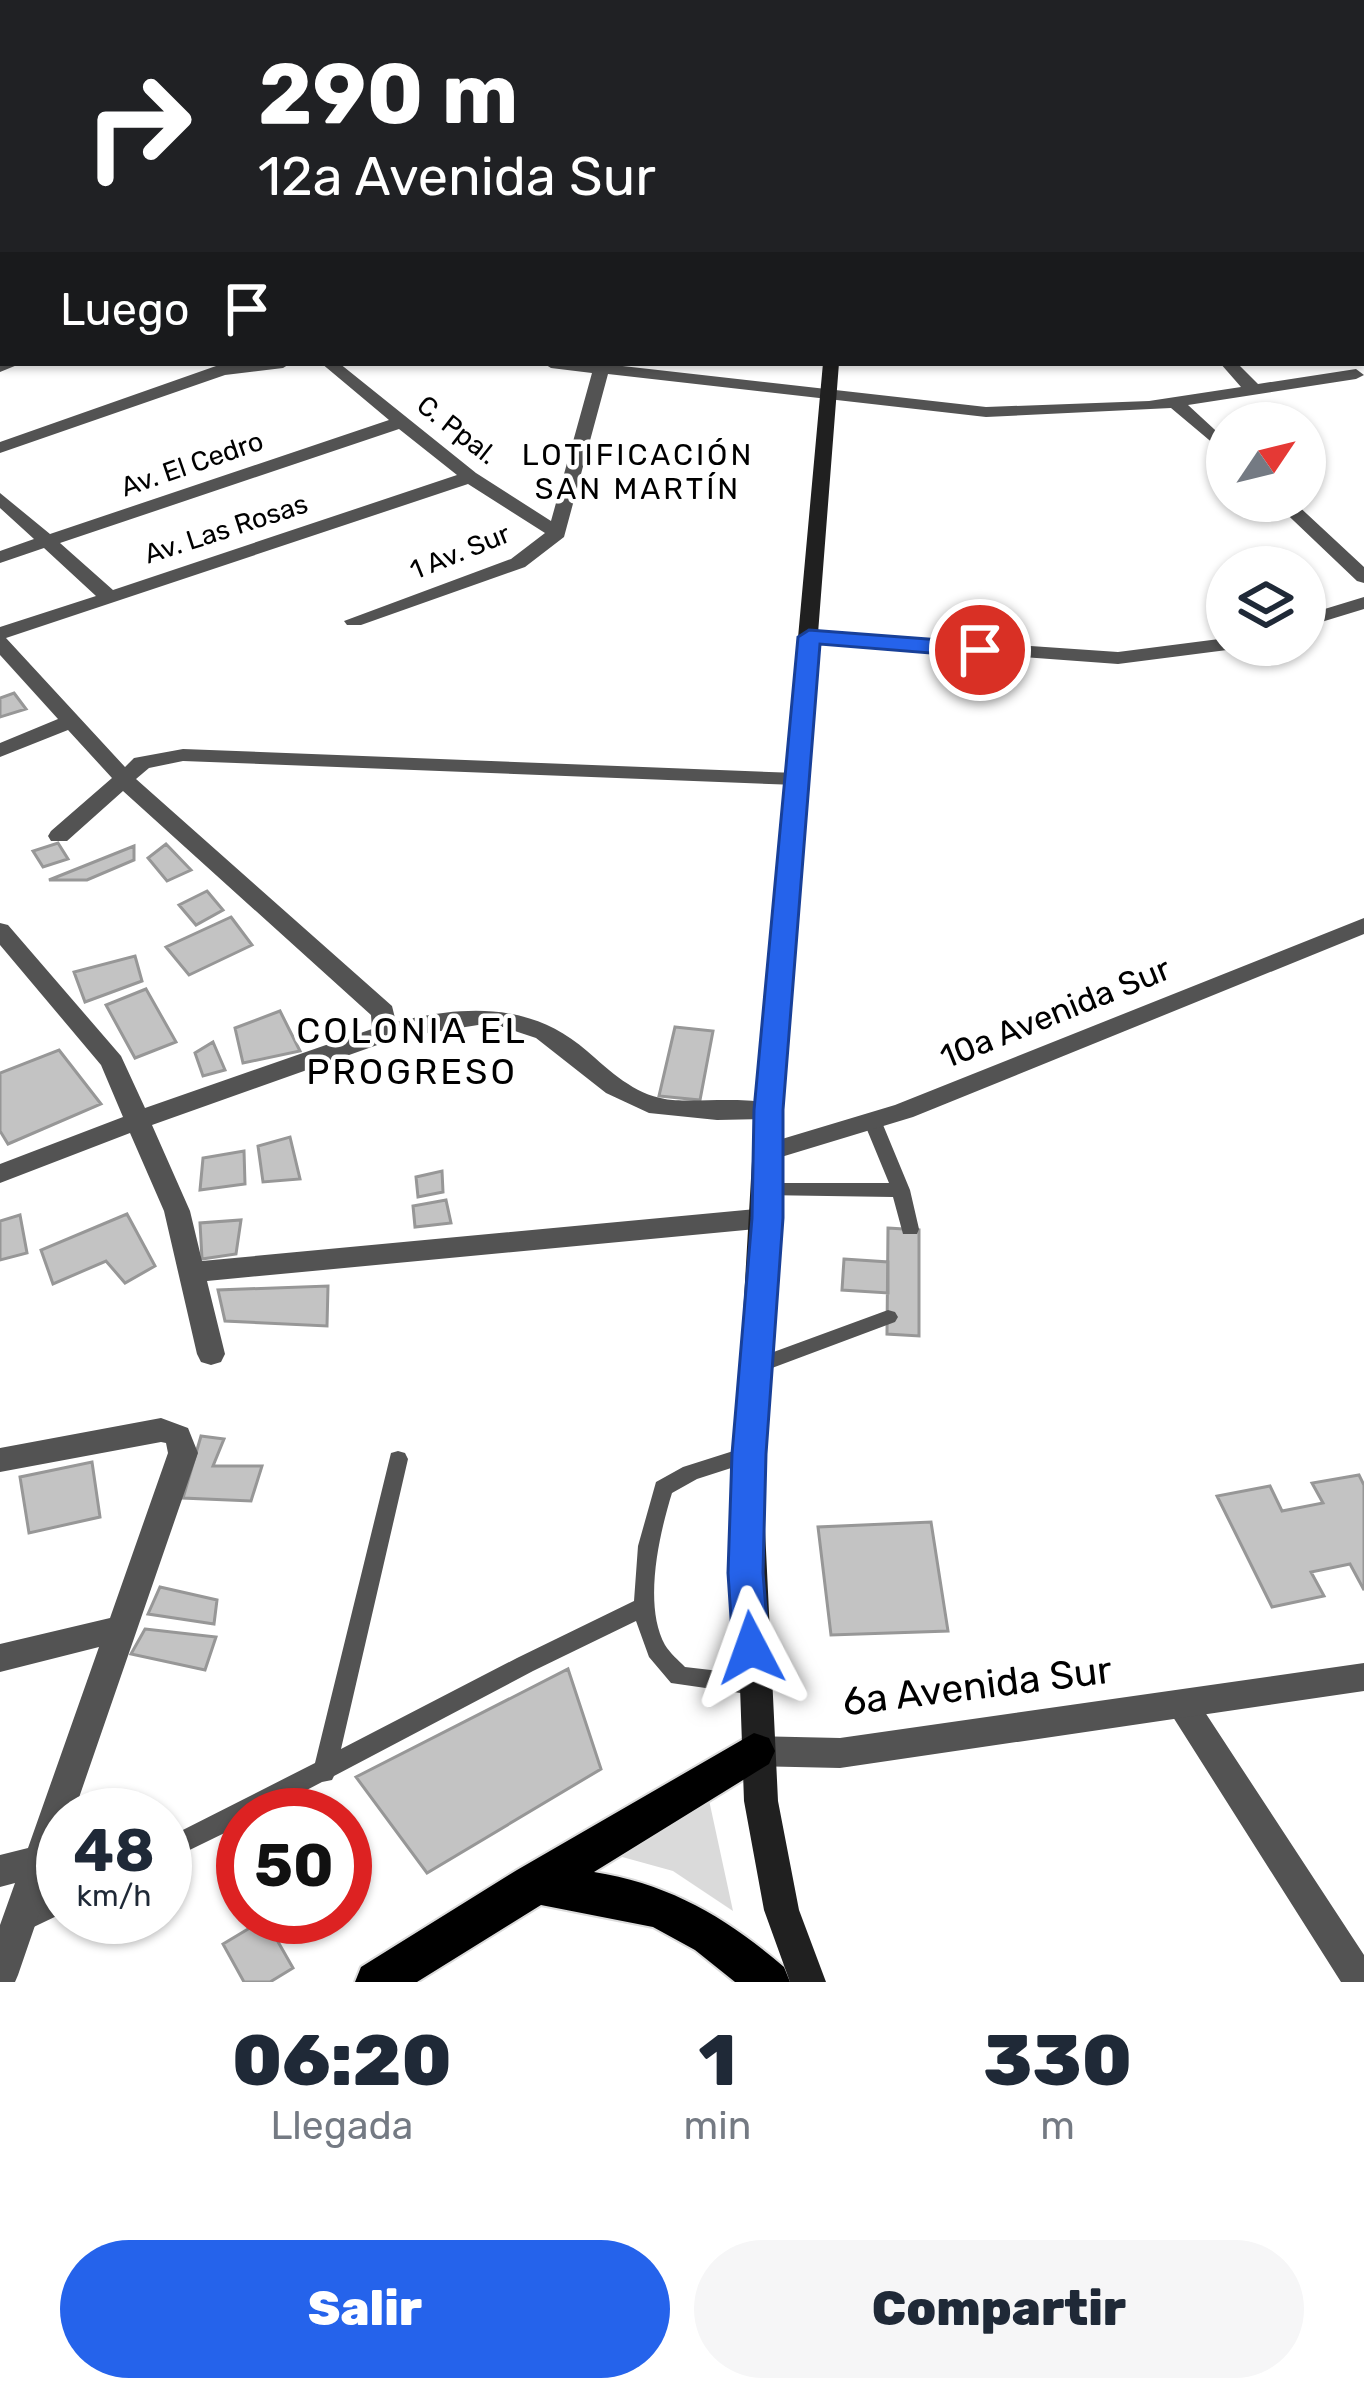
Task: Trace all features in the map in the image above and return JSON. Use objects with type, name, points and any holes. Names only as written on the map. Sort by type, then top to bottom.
[{"type":"main road","points":[[808,1982],[785,1933],[766,1855],[754,1751],[746,1573],[749,1454],[768,1204],[768,1110],[831,366]]},
{"type":"main road","points":[[377,1982],[754,1751]]},
{"type":"main road","points":[[532,1884],[626,1895],[670,1910],[729,1946],[768,1982]]},
{"type":"street","points":[[0,448],[222,370],[257,366]]},
{"type":"street","name":"C. Ppal.","points":[[333,366],[470,477],[557,532]]},
{"type":"street","points":[[576,366],[986,412],[1175,402],[1356,374]]},
{"type":"street","points":[[1231,366],[1254,390]]},
{"type":"street","name":"1 Av. Sur","points":[[354,621],[518,563],[557,532],[601,369]]},
{"type":"street","points":[[1175,402],[1206,431]]},
{"type":"street","name":"Av. El Cedro","points":[[0,557],[402,422]]},
{"type":"street","name":"Av. Las Rosas","points":[[0,634],[470,477]]},
{"type":"street","points":[[0,497],[109,597]]},
{"type":"street","points":[[1305,522],[1364,577]]},
{"type":"street","points":[[1326,615],[1364,603]]},
{"type":"street","points":[[809,637],[1118,658],[1206,647]]},
{"type":"street","points":[[0,644],[125,779],[383,1012],[385,1033]]},
{"type":"street","points":[[0,751],[72,721]]},
{"type":"street","points":[[59,836],[142,764],[183,755],[797,779]]},
{"type":"street","name":"10a Avenida Sur","points":[[768,1152],[872,1120],[1364,925]]},
{"type":"street","points":[[0,930],[112,1062],[140,1118],[177,1211],[211,1354]]},
{"type":"street","points":[[0,1174],[140,1118],[385,1033],[476,1017],[502,1018],[562,1039],[638,1100],[676,1111],[768,1110]]},
{"type":"street","points":[[193,1272],[768,1204]]},
{"type":"street","points":[[0,1460],[160,1430],[178,1436],[183,1453],[66,1788]]},
{"type":"street","points":[[0,1658],[122,1628]]},
{"type":"street","name":"6a Avenida Sur","points":[[754,1751],[840,1753],[1184,1707],[1364,1677]]},
{"type":"street","points":[[1184,1707],[1361,1982]]},
{"type":"street","points":[[0,1871],[36,1861]]},
{"type":"street","points":[[0,1975],[36,1874]]},
{"type":"lane","points":[[872,1120],[901,1190],[910,1229]]},
{"type":"lane","points":[[768,1204],[901,1190]]},
{"type":"lane","points":[[756,1366],[888,1317]]},
{"type":"lane","points":[[749,1454],[690,1472],[663,1488],[654,1516],[646,1606],[655,1648],[680,1676],[754,1685]]},
{"type":"lane","points":[[324,1773],[398,1459]]},
{"type":"lane","points":[[192,1838],[324,1773],[566,1642],[646,1606]]},
{"type":"lane","points":[[18,1923],[36,1914]]},
{"type":"shaded area","points":[[709,1800],[733,1911],[673,1871],[615,1855]]},
{"type":"building","points":[[14,693],[26,709],[0,717],[0,698]]},
{"type":"building","points":[[58,843],[68,859],[43,867],[33,851]]},
{"type":"building","points":[[166,844],[191,870],[167,881],[148,858]]},
{"type":"building","points":[[134,846],[134,860],[87,880],[49,880]]},
{"type":"building","points":[[207,891],[223,910],[196,925],[179,905]]},
{"type":"building","points":[[231,917],[252,945],[189,975],[166,947]]},
{"type":"building","points":[[135,956],[142,981],[85,1002],[74,972]]},
{"type":"building","points":[[146,989],[176,1042],[135,1058],[106,1005]]},
{"type":"building","points":[[280,1011],[300,1051],[243,1063],[235,1028]]},
{"type":"building","points":[[675,1027],[713,1031],[700,1100],[659,1096]]},
{"type":"building","points":[[213,1042],[225,1070],[203,1076],[195,1053]]},
{"type":"building","points":[[59,1050],[101,1104],[8,1144],[0,1131],[0,1073]]},
{"type":"building","points":[[290,1137],[300,1179],[263,1182],[258,1146]]},
{"type":"building","points":[[244,1151],[245,1184],[200,1190],[203,1158]]},
{"type":"building","points":[[442,1171],[443,1192],[418,1197],[416,1177]]},
{"type":"building","points":[[446,1200],[451,1223],[415,1227],[413,1206]]},
{"type":"building","points":[[127,1214],[155,1266],[125,1283],[106,1261],[53,1284],[41,1250]]},
{"type":"building","points":[[20,1215],[27,1253],[0,1260],[0,1221]]},
{"type":"building","points":[[241,1220],[236,1254],[202,1259],[200,1223]]},
{"type":"building","points":[[888,1228],[919,1230],[919,1336],[887,1334]]},
{"type":"building","points":[[844,1259],[888,1262],[888,1293],[842,1290]]},
{"type":"building","points":[[328,1286],[327,1326],[225,1321],[218,1290]]},
{"type":"building","points":[[201,1436],[224,1439],[213,1466],[262,1466],[251,1501],[183,1498]]},
{"type":"building","points":[[92,1462],[100,1517],[29,1533],[20,1477]]},
{"type":"building","points":[[1359,1475],[1364,1485],[1364,1590],[1350,1564],[1311,1572],[1324,1596],[1272,1607],[1217,1496],[1270,1486],[1282,1511],[1323,1503],[1312,1483]]},
{"type":"building","points":[[931,1522],[948,1631],[831,1635],[818,1527]]},
{"type":"building","points":[[160,1587],[217,1600],[214,1624],[148,1614]]},
{"type":"building","points":[[145,1629],[216,1637],[205,1670],[131,1654]]},
{"type":"building","points":[[568,1669],[601,1769],[427,1873],[372,1799],[372,1788],[364,1788],[356,1777]]},
{"type":"building","points":[[223,1944],[279,1944],[293,1968],[270,1982],[244,1982]]},
{"type":"district","name":"LOTIFICACIÓN SAN MARTÍN","points":[[638,472]]},
{"type":"district","name":"COLONIA EL PROGRESO","points":[[412,1050]]},
{"type":"route","points":[[751,1648],[746,1573],[749,1454],[767,1218],[768,1110],[809,637],[980,650]]}]
